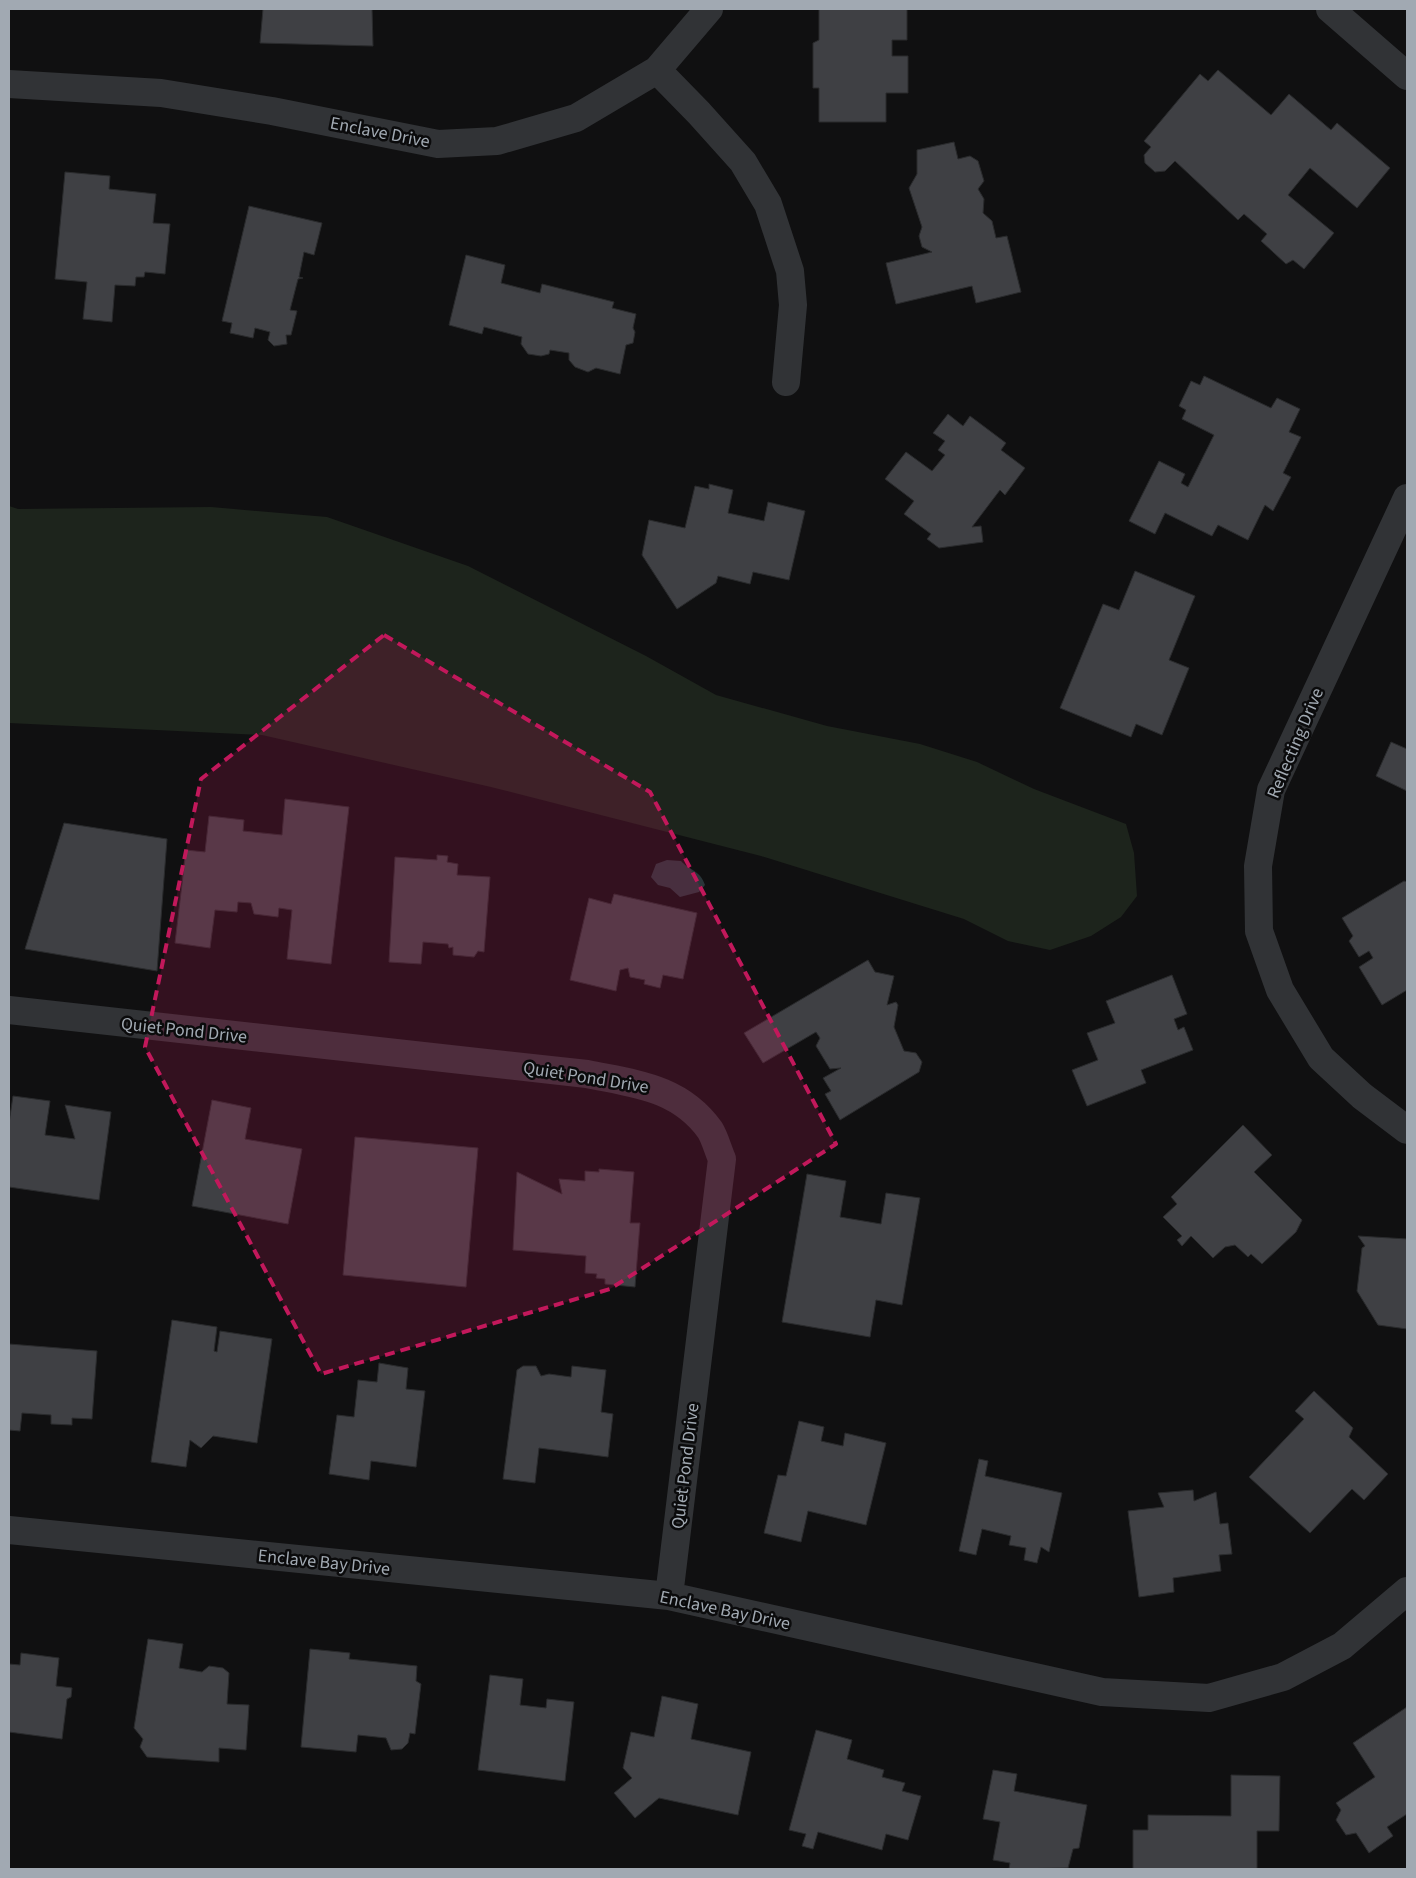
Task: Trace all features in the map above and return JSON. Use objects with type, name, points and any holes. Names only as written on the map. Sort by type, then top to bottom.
[{"type":"street","name":"Enclave Drive","points":[[9,84],[161,93],[272,111],[438,144],[497,141],[576,118],[657,70],[709,9]]},
{"type":"street","points":[[1330,9],[1407,76]]},
{"type":"street","points":[[657,70],[743,162],[768,204],[790,280],[793,305],[786,382]]},
{"type":"street","name":"Reflecting Drive","points":[[1407,498],[1271,790],[1258,866],[1259,931],[1280,990],[1321,1058],[1362,1096],[1407,1130]]},
{"type":"street","name":"Quiet Pond Drive","points":[[9,1010],[587,1074],[660,1090],[692,1109],[711,1132],[722,1159],[669,1596]]},
{"type":"street","name":"Enclave Bay Drive","points":[[9,1530],[669,1596],[1102,1692],[1209,1698],[1283,1678],[1342,1646],[1407,1592]]},
{"type":"highlighted area","points":[[384,635],[650,792],[836,1144],[610,1289],[321,1374],[145,1047],[201,779]]},
{"type":"shaded area","points":[[9,506],[18,509],[211,507],[327,517],[468,566],[646,656],[716,695],[827,726],[920,744],[977,762],[1034,789],[1126,824],[1134,853],[1137,896],[1121,917],[1091,936],[1050,950],[1008,941],[964,919],[761,856],[491,787],[262,735],[9,723]]},
{"type":"shaded area","points":[[667,860],[681,861],[698,873],[705,885],[699,892],[680,897],[670,888],[658,885],[651,877],[656,864]]},
{"type":"building","points":[[263,9],[372,9],[373,46],[260,43]]},
{"type":"building","points":[[819,9],[907,9],[907,40],[892,40],[892,56],[908,56],[908,93],[886,93],[886,122],[819,122],[819,88],[813,88],[813,43],[819,40]]},
{"type":"building","points":[[1218,70],[1271,115],[1289,94],[1331,130],[1337,123],[1390,168],[1357,208],[1310,168],[1288,195],[1334,233],[1304,269],[1293,260],[1286,264],[1261,241],[1267,234],[1244,214],[1238,220],[1175,161],[1165,171],[1155,172],[1145,163],[1144,155],[1151,147],[1144,141],[1200,74],[1208,81]]},
{"type":"building","points":[[954,142],[958,159],[970,156],[978,161],[984,181],[978,189],[984,199],[983,213],[992,221],[996,238],[1007,236],[1021,292],[976,303],[972,286],[896,304],[886,263],[932,252],[922,247],[919,236],[922,227],[909,188],[917,174],[917,150]]},
{"type":"building","points":[[65,172],[110,176],[109,189],[156,194],[153,223],[170,224],[165,274],[145,272],[144,277],[136,277],[135,286],[115,285],[112,322],[83,319],[87,282],[55,279]]},
{"type":"building","points":[[249,206],[322,223],[314,255],[304,252],[299,277],[303,278],[298,279],[290,310],[297,311],[291,335],[286,335],[287,344],[274,346],[268,340],[270,332],[255,328],[253,338],[230,333],[232,323],[222,321]]},
{"type":"building","points":[[466,255],[505,265],[501,283],[540,293],[542,284],[614,302],[612,308],[636,314],[633,328],[635,332],[633,343],[626,345],[620,374],[596,368],[588,372],[575,367],[569,360],[569,353],[550,350],[549,354],[541,356],[528,354],[521,344],[522,337],[484,327],[482,334],[449,325]]},
{"type":"building","points":[[1204,376],[1271,408],[1277,398],[1300,409],[1289,432],[1301,437],[1283,473],[1291,477],[1273,511],[1265,505],[1248,540],[1218,525],[1212,536],[1165,513],[1155,534],[1129,521],[1159,461],[1185,474],[1181,483],[1188,487],[1214,435],[1182,419],[1186,410],[1179,406],[1191,381],[1200,385]]},
{"type":"building","points":[[948,414],[963,426],[970,416],[1006,443],[1001,450],[1025,468],[1005,495],[1000,490],[972,527],[981,526],[983,542],[939,548],[927,539],[931,534],[904,514],[914,501],[885,479],[906,452],[932,471],[945,455],[938,450],[945,441],[933,433]]},
{"type":"building","points":[[709,484],[733,490],[728,513],[764,521],[768,502],[805,511],[789,580],[753,572],[750,584],[718,576],[716,583],[677,609],[642,555],[649,520],[685,528],[695,486],[709,489]]},
{"type":"building","points":[[1135,571],[1195,596],[1169,660],[1189,668],[1162,735],[1136,724],[1131,737],[1060,708],[1103,604],[1119,610]]},
{"type":"building","points":[[1391,742],[1407,749],[1407,791],[1376,776]]},
{"type":"building","points":[[285,799],[349,807],[331,964],[287,959],[292,910],[279,908],[278,917],[254,914],[251,903],[238,902],[237,912],[215,910],[210,948],[175,943],[186,850],[205,852],[209,816],[244,820],[243,831],[282,835]]},
{"type":"building","points":[[64,823],[167,839],[157,971],[25,949]]},
{"type":"building","points":[[437,855],[448,856],[447,862],[458,864],[457,875],[490,877],[484,952],[478,951],[474,957],[453,955],[453,947],[449,948],[448,944],[423,942],[421,964],[389,962],[395,857],[437,860]]},
{"type":"building","points":[[1404,881],[1407,882],[1407,990],[1382,1005],[1359,967],[1373,958],[1369,951],[1359,957],[1349,941],[1353,936],[1342,918]]},
{"type":"building","points":[[614,894],[697,913],[683,979],[663,975],[660,988],[644,984],[645,980],[630,977],[628,968],[620,970],[616,991],[570,980],[589,898],[611,904]]},
{"type":"building","points":[[868,960],[875,972],[894,976],[887,1005],[896,1002],[898,1005],[894,1027],[904,1051],[916,1053],[922,1062],[919,1072],[840,1120],[825,1094],[831,1091],[823,1078],[841,1068],[830,1069],[816,1046],[820,1038],[816,1032],[763,1063],[744,1033]]},
{"type":"building","points":[[1172,975],[1187,1014],[1174,1019],[1178,1030],[1184,1027],[1193,1050],[1141,1070],[1146,1083],[1087,1106],[1072,1070],[1098,1060],[1087,1033],[1115,1023],[1106,1001]]},
{"type":"building","points":[[13,1096],[50,1101],[45,1135],[75,1139],[65,1105],[111,1112],[99,1200],[9,1187],[9,1123]]},
{"type":"building","points":[[212,1100],[251,1108],[245,1139],[302,1149],[288,1224],[192,1206]]},
{"type":"building","points":[[1243,1125],[1272,1155],[1254,1172],[1302,1220],[1296,1232],[1262,1264],[1251,1254],[1248,1257],[1235,1245],[1225,1247],[1213,1258],[1191,1236],[1182,1246],[1177,1240],[1182,1236],[1163,1217],[1177,1204],[1171,1197]]},
{"type":"building","points":[[355,1137],[478,1148],[466,1287],[343,1275]]},
{"type":"building","points":[[599,1169],[634,1172],[630,1223],[640,1223],[635,1287],[605,1284],[605,1279],[596,1278],[597,1274],[585,1273],[586,1256],[513,1250],[517,1172],[562,1194],[559,1179],[585,1181],[585,1171],[599,1172]]},
{"type":"building","points":[[807,1174],[846,1181],[840,1217],[881,1224],[886,1193],[920,1198],[902,1305],[876,1300],[870,1337],[782,1322]]},
{"type":"building","points":[[1358,1236],[1407,1239],[1407,1329],[1378,1325],[1357,1291],[1362,1248],[1365,1246]]},
{"type":"building","points":[[172,1320],[217,1327],[214,1351],[217,1352],[220,1331],[272,1339],[257,1443],[213,1436],[201,1448],[190,1440],[186,1467],[151,1462]]},
{"type":"building","points":[[9,1344],[97,1351],[92,1419],[72,1418],[72,1425],[51,1424],[51,1415],[22,1413],[20,1431],[9,1430]]},
{"type":"building","points":[[379,1363],[408,1368],[406,1389],[425,1391],[416,1467],[371,1461],[369,1480],[329,1474],[337,1415],[354,1417],[358,1380],[377,1382]]},
{"type":"building","points":[[523,1366],[536,1366],[541,1376],[549,1374],[571,1377],[572,1366],[606,1370],[601,1412],[613,1414],[608,1457],[539,1448],[535,1483],[503,1479],[517,1370]]},
{"type":"building","points":[[1314,1391],[1353,1428],[1349,1437],[1388,1474],[1364,1500],[1352,1489],[1310,1533],[1249,1477],[1304,1419],[1295,1411]]},
{"type":"building","points":[[799,1421],[824,1427],[821,1441],[843,1446],[845,1433],[886,1443],[866,1525],[808,1511],[801,1542],[764,1533],[778,1475],[786,1476]]},
{"type":"building","points":[[979,1459],[988,1461],[985,1476],[1062,1493],[1049,1552],[1041,1547],[1037,1563],[1024,1560],[1026,1548],[1009,1545],[1011,1536],[982,1529],[976,1555],[959,1551]]},
{"type":"building","points":[[1193,1490],[1194,1501],[1216,1492],[1220,1524],[1228,1523],[1232,1554],[1219,1555],[1221,1571],[1173,1578],[1174,1592],[1139,1597],[1128,1511],[1164,1507],[1158,1493]]},
{"type":"building","points":[[148,1639],[183,1644],[179,1668],[202,1672],[209,1666],[223,1668],[229,1673],[227,1704],[249,1705],[246,1750],[219,1748],[219,1762],[147,1757],[140,1747],[143,1739],[134,1728]]},
{"type":"building","points":[[310,1649],[350,1653],[349,1659],[417,1666],[416,1681],[421,1684],[415,1734],[410,1733],[408,1743],[402,1749],[391,1750],[386,1738],[358,1735],[356,1752],[301,1747]]},
{"type":"building","points":[[21,1653],[59,1658],[56,1686],[72,1688],[71,1697],[67,1699],[62,1739],[9,1732],[9,1664],[20,1665]]},
{"type":"building","points":[[490,1675],[523,1679],[520,1705],[546,1708],[547,1699],[574,1702],[565,1781],[478,1770]]},
{"type":"building","points":[[662,1696],[698,1704],[691,1739],[751,1752],[738,1815],[659,1798],[635,1818],[614,1793],[632,1778],[623,1768],[631,1732],[654,1737]]},
{"type":"building","points":[[1407,1707],[1407,1814],[1387,1827],[1393,1836],[1369,1853],[1356,1833],[1346,1835],[1336,1820],[1341,1810],[1336,1803],[1375,1777],[1353,1743]]},
{"type":"building","points":[[816,1730],[852,1740],[847,1759],[884,1770],[882,1777],[905,1783],[902,1791],[921,1796],[908,1840],[886,1834],[882,1850],[818,1832],[813,1849],[802,1846],[806,1834],[789,1830]]},
{"type":"building","points":[[993,1770],[1017,1774],[1014,1791],[1087,1805],[1079,1848],[1073,1849],[1068,1868],[1009,1869],[1010,1863],[993,1860],[1000,1822],[983,1819]]},
{"type":"building","points":[[1231,1775],[1280,1776],[1279,1831],[1257,1831],[1257,1869],[1133,1869],[1133,1830],[1148,1830],[1148,1815],[1231,1816]]}]
